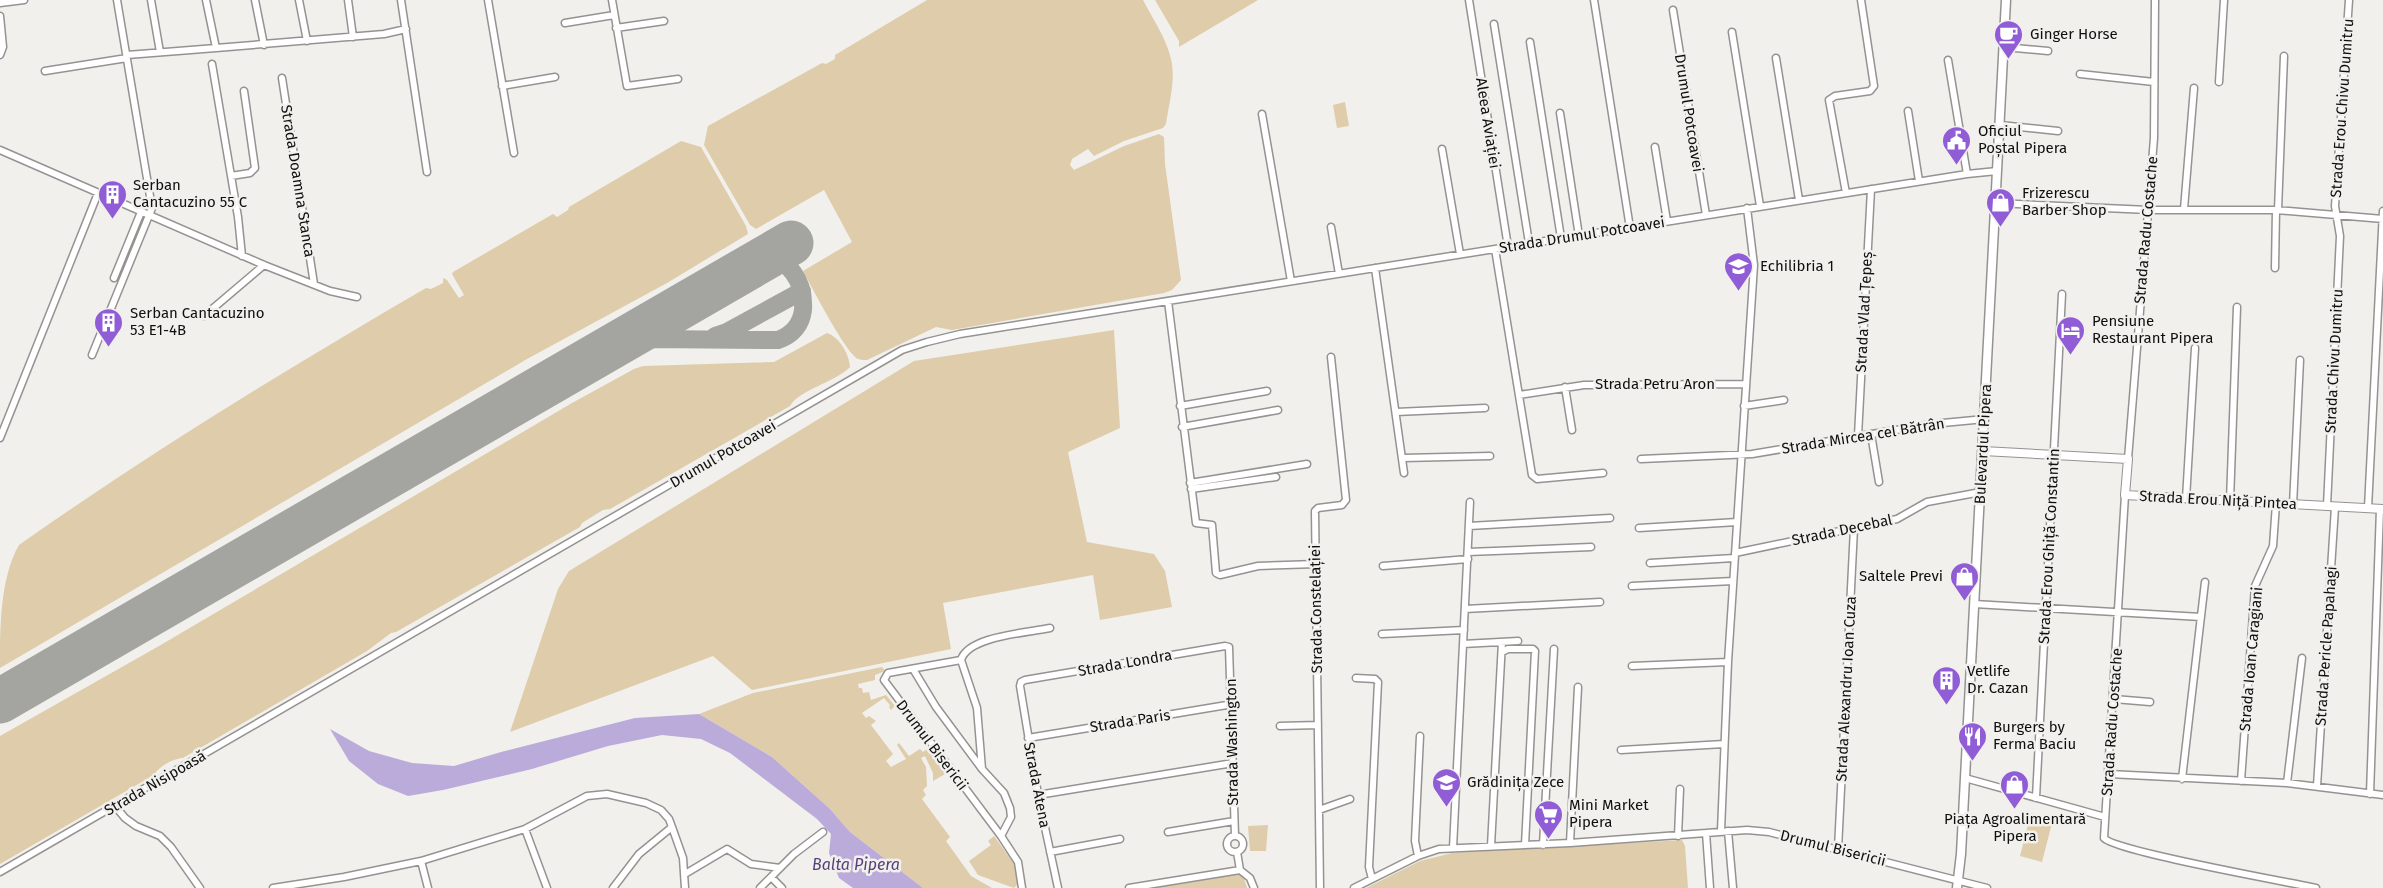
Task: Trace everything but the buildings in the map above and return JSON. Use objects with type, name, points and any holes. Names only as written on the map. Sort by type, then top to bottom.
[{"type":"main road","name":"Bulevardul Pipera","points":[[1958,884],[2006,0]]},
{"type":"street","points":[[0,3],[24,0]]},
{"type":"street","points":[[92,355],[152,208],[117,0]]},
{"type":"street","points":[[151,0],[160,52]]},
{"type":"street","points":[[206,0],[216,48]]},
{"type":"street","points":[[255,0],[264,45]]},
{"type":"street","points":[[300,0],[307,41]]},
{"type":"street","points":[[348,0],[353,36]]},
{"type":"street","points":[[401,0],[427,172]]},
{"type":"street","points":[[488,0],[514,153]]},
{"type":"street","points":[[612,0],[627,86],[678,79]]},
{"type":"street","name":"Aleea Aviației","points":[[1469,0],[1508,247]]},
{"type":"street","points":[[1594,0],[1630,228]]},
{"type":"street","points":[[1846,193],[1829,99],[1870,91],[1874,86],[1861,0]]},
{"type":"street","name":"Strada Radu Costache","points":[[2128,459],[2154,138],[2155,0]]},
{"type":"street","points":[[2219,82],[2224,0]]},
{"type":"street","name":"Strada Erou Chivu Dumitru","points":[[2336,216],[2349,0]]},
{"type":"street","name":"Drumul Potcoavei","points":[[1673,10],[1706,215]]},
{"type":"street","points":[[565,23],[614,15]]},
{"type":"street","points":[[0,16],[3,46],[0,55]]},
{"type":"street","points":[[616,28],[664,21]]},
{"type":"street","points":[[1494,24],[1529,243]]},
{"type":"street","points":[[45,71],[160,52],[384,34],[406,29]]},
{"type":"street","points":[[1732,32],[1760,206]]},
{"type":"street","points":[[1530,42],[1562,238]]},
{"type":"street","points":[[2004,47],[2048,51]]},
{"type":"street","points":[[2275,268],[2284,56]]},
{"type":"street","points":[[1776,58],[1799,200]]},
{"type":"street","points":[[1948,60],[1967,174]]},
{"type":"street","points":[[212,64],[238,217],[242,256]]},
{"type":"street","points":[[2080,74],[2154,82]]},
{"type":"street","points":[[502,86],[555,77]]},
{"type":"street","name":"Strada Doamna Stanca","points":[[282,78],[315,284]]},
{"type":"street","points":[[2184,209],[2194,88]]},
{"type":"street","points":[[231,176],[250,173],[255,168],[244,91]]},
{"type":"street","points":[[1908,111],[1919,181]]},
{"type":"street","points":[[1560,113],[1580,236]]},
{"type":"street","points":[[1262,114],[1291,282]]},
{"type":"street","points":[[2000,125],[2058,131]]},
{"type":"street","points":[[1655,147],[1667,221]]},
{"type":"street","points":[[1442,149],[1460,254]]},
{"type":"street","points":[[0,150],[264,266],[336,293],[357,297]]},
{"type":"street","name":"Strada Drumul Potcoavei","points":[[1168,301],[1919,181],[1997,171]]},
{"type":"street","name":"Strada Vlad Țepeș","points":[[1858,436],[1870,189]]},
{"type":"street","points":[[0,438],[98,193]]},
{"type":"street","points":[[1996,204],[2149,210],[2277,210],[2383,219]]},
{"type":"street","points":[[1733,888],[1725,831],[1724,744],[1754,266],[1747,208]]},
{"type":"street","points":[[2368,508],[2383,211]]},
{"type":"street","points":[[114,278],[141,212]]},
{"type":"street","name":"Strada Chivu Dumitru","points":[[2331,507],[2340,236],[2336,216]]},
{"type":"street","points":[[1331,227],[1340,274]]},
{"type":"street","points":[[1495,249],[1520,395],[1527,452],[1533,477],[1537,479],[1603,473]]},
{"type":"street","points":[[204,316],[264,266]]},
{"type":"street","points":[[1375,268],[1404,473]]},
{"type":"street","name":"Strada Erou Ghiță Constantin","points":[[2036,798],[2062,294]]},
{"type":"street","points":[[1168,301],[1182,427],[1196,523],[1212,525],[1215,569],[1218,575],[1258,566],[1316,564]]},
{"type":"street","name":"Drumul Potcoavei","points":[[310,694],[902,350],[960,334],[1168,301]]},
{"type":"street","points":[[2230,501],[2237,307]]},
{"type":"street","points":[[2186,499],[2194,348]]},
{"type":"street","name":"Strada Constelației","points":[[1320,888],[1316,509],[1342,506],[1346,500],[1331,357]]},
{"type":"street","points":[[2293,505],[2300,360]]},
{"type":"street","name":"Strada Petru Aron","points":[[1520,395],[1565,387],[1606,384],[1746,384]]},
{"type":"street","points":[[1565,387],[1572,430]]},
{"type":"street","points":[[1180,406],[1267,392]]},
{"type":"street","points":[[1744,406],[1784,400]]},
{"type":"street","points":[[1396,412],[1485,408]]},
{"type":"street","points":[[1182,427],[1278,410]]},
{"type":"street","name":"Strada Mircea cel Bătrân","points":[[1641,459],[1741,454],[1965,420],[1985,419]]},
{"type":"street","points":[[1871,434],[1879,482]]},
{"type":"street","points":[[1983,451],[2128,459]]},
{"type":"street","points":[[1403,458],[1490,456]]},
{"type":"street","name":"Strada Erou Niță Pintea","points":[[2128,459],[2126,495],[2382,509]]},
{"type":"street","points":[[1191,486],[1307,464]]},
{"type":"street","points":[[1191,486],[1276,477]]},
{"type":"street","name":"Strada Decebal","points":[[1650,563],[1735,556],[1904,517],[1927,502],[1981,492]]},
{"type":"street","name":"Strada Radu Costache","points":[[2126,495],[2105,817],[2106,840],[2154,855],[2316,888]]},
{"type":"street","points":[[1453,848],[1470,502]]},
{"type":"street","name":"Strada Ioan Caragiani","points":[[2241,781],[2255,586],[2273,546],[2276,504]]},
{"type":"street","name":"Strada Pericle Papahagi","points":[[2317,786],[2331,507]]},
{"type":"street","points":[[2370,794],[2382,509]]},
{"type":"street","points":[[1469,526],[1610,518]]},
{"type":"street","points":[[1639,528],[1737,522]]},
{"type":"street","name":"Strada Alexandru Ioan Cuza","points":[[1838,849],[1854,528]]},
{"type":"street","points":[[1468,552],[1591,547]]},
{"type":"street","points":[[1383,566],[1468,559]]},
{"type":"street","points":[[1632,586],[1733,581]]},
{"type":"street","points":[[2182,778],[2205,582]]},
{"type":"street","points":[[1465,609],[1600,602]]},
{"type":"street","points":[[1974,604],[2201,617]]},
{"type":"street","points":[[961,660],[963,653],[968,649],[992,639],[1050,628]]},
{"type":"street","points":[[1382,634],[1464,630]]},
{"type":"street","points":[[1463,644],[1518,641]]},
{"type":"street","points":[[1491,846],[1502,642]]},
{"type":"street","name":"Strada Londra","points":[[1021,682],[1229,647]]},
{"type":"street","name":"Strada Washington","points":[[1229,647],[1233,704],[1235,836]]},
{"type":"street","points":[[1502,652],[1508,649],[1533,649],[1535,651],[1525,845]]},
{"type":"street","points":[[1543,845],[1554,649]]},
{"type":"street","points":[[2287,783],[2302,658]]},
{"type":"street","name":"Drumul Bisericii","points":[[982,769],[977,708],[961,660],[888,673],[884,680],[1001,836],[1020,867],[1022,888]]},
{"type":"street","points":[[1632,666],[1728,662]]},
{"type":"street","name":"Drumul Bisericii","points":[[913,669],[936,707],[982,769],[1004,793],[1011,808],[1011,817],[1001,836]]},
{"type":"street","points":[[1356,678],[1375,679],[1378,682],[1370,867],[1372,879]]},
{"type":"street","name":"Strada Atena","points":[[1021,682],[1038,795],[1058,888]]},
{"type":"street","points":[[1570,843],[1578,687]]},
{"type":"street","name":"Strada Nisipoasă","points":[[0,872],[310,694]]},
{"type":"street","points":[[2114,699],[2150,702]]},
{"type":"street","name":"Strada Paris","points":[[1028,738],[1233,704]]},
{"type":"street","points":[[1280,726],[1318,725]]},
{"type":"street","points":[[1418,856],[1415,846],[1420,736]]},
{"type":"street","points":[[1621,750],[1724,744]]},
{"type":"street","points":[[1038,795],[1233,763]]},
{"type":"street","points":[[2109,774],[2287,783],[2383,795]]},
{"type":"street","points":[[1965,778],[2105,817]]},
{"type":"street","points":[[1678,836],[1680,789]]},
{"type":"street","points":[[273,888],[344,877],[421,861],[525,829],[586,795],[607,794],[656,807],[669,819],[680,846],[685,888]]},
{"type":"street","points":[[1319,810],[1350,799]]},
{"type":"street","points":[[115,806],[136,826],[160,836],[177,854],[200,888]]},
{"type":"street","points":[[1168,832],[1234,821]]},
{"type":"street","points":[[613,888],[639,854],[672,827]]},
{"type":"street","points":[[525,829],[547,888]]},
{"type":"street","name":"Drumul Bisericii","points":[[1354,888],[1432,851],[1725,831],[1769,832],[1838,849],[1958,884],[1987,888]]},
{"type":"street","points":[[760,888],[794,854],[823,832]]},
{"type":"street","points":[[1706,833],[1710,888]]},
{"type":"street","points":[[1235,836],[1243,843],[1237,852],[1230,850],[1227,845],[1229,839],[1235,836]]},
{"type":"street","points":[[1050,852],[1120,840]]},
{"type":"street","points":[[685,874],[727,849],[752,864],[780,868]]},
{"type":"street","points":[[1237,852],[1240,870],[1250,878],[1254,888]]},
{"type":"street","points":[[421,861],[428,888]]},
{"type":"street","points":[[1130,888],[1240,870]]},
{"type":"street","points":[[771,877],[782,888]]},
{"type":"shaded area","points":[[927,0],[1143,0],[1163,36],[1171,59],[1172,83],[1166,124],[1163,128],[1124,141],[1094,156],[1088,149],[1072,159],[1070,165],[1074,170],[1124,146],[1159,134],[1164,137],[1165,164],[1181,280],[1172,290],[952,330],[936,327],[867,360],[858,359],[852,354],[803,271],[852,242],[824,190],[756,229],[750,225],[704,145],[708,126],[822,63],[826,64],[835,59],[835,55]]},
{"type":"shaded area","points":[[1155,0],[1258,0],[1179,47],[1179,41]]},
{"type":"shaded area","points":[[1345,102],[1349,126],[1337,128],[1333,105]]},
{"type":"shaded area","points":[[681,141],[701,147],[746,226],[748,234],[667,283],[527,359],[0,668],[2,604],[8,572],[19,545],[220,412],[426,288],[431,289],[443,283],[443,278],[447,280],[459,298],[464,295],[453,272],[553,214],[557,217],[569,207]]},
{"type":"shaded area","points":[[1114,330],[1120,428],[1068,452],[1087,542],[1154,554],[1165,571],[1172,607],[1100,620],[1093,575],[943,603],[951,649],[752,690],[713,656],[510,732],[558,589],[569,571],[914,361]]},
{"type":"shaded area","points":[[827,333],[843,346],[848,356],[850,367],[843,373],[809,390],[790,406],[610,509],[603,510],[582,523],[580,527],[391,633],[367,651],[183,758],[167,763],[154,775],[0,864],[0,736],[634,369],[643,366],[774,362]]},
{"type":"shaded area","points":[[882,667],[885,671],[875,675],[875,680],[858,684],[859,688],[862,688],[863,693],[869,692],[871,700],[886,695],[895,706],[891,710],[884,698],[862,713],[866,718],[869,716],[876,721],[871,725],[893,754],[886,761],[891,767],[906,759],[897,745],[899,743],[909,756],[920,749],[923,752],[928,748],[947,773],[933,781],[933,773],[925,756],[921,758],[926,767],[927,786],[923,790],[926,795],[922,799],[950,837],[946,841],[971,876],[992,888],[923,888],[850,832],[830,809],[772,757],[699,714],[753,693]]},
{"type":"shaded area","points":[[2031,813],[2053,819],[2042,862],[2020,856]]},
{"type":"shaded area","points":[[1268,825],[1266,851],[1250,851],[1248,826]]},
{"type":"shaded area","points":[[994,836],[1015,865],[1019,883],[1014,888],[978,875],[969,861],[991,845],[988,841]]},
{"type":"shaded area","points":[[1682,840],[1685,846],[1688,888],[1366,888],[1420,861],[1452,853]]},
{"type":"shaded area","points":[[1242,872],[1247,888],[1144,888]]},
{"type":"water","name":"Balta Pipera","points":[[699,714],[772,757],[830,809],[850,832],[923,888],[853,888],[839,878],[829,853],[831,834],[817,819],[730,753],[701,739],[662,735],[608,746],[532,769],[408,796],[378,784],[349,761],[330,729],[369,751],[412,763],[454,766],[635,718]]},
{"type":"taxiway","points":[[611,347],[649,339],[778,340],[795,329],[802,315],[801,289],[793,272],[781,261],[766,256],[749,256],[733,261],[718,274],[707,292]]},
{"type":"taxiway","points":[[715,336],[727,332],[802,291]]},
{"type":"runway","points":[[0,701],[791,243]]},
{"type":"place","name":"Ginger Horse","points":[[2009,60]]},
{"type":"place","name":"Oficiul Poștal Pipera","points":[[1957,166]]},
{"type":"place","name":"Serban Cantacuzino 55 C","points":[[112,220]]},
{"type":"place","name":"Frizerescu Barber Shop","points":[[2001,228]]},
{"type":"place","name":"Echilibria 1","points":[[1739,292]]},
{"type":"place","name":"Serban Cantacuzino 53 E1-4B","points":[[109,348]]},
{"type":"place","name":"Pensiune Restaurant Pipera","points":[[2071,356]]},
{"type":"place","name":"Saltele Previ","points":[[1964,602]]},
{"type":"place","name":"Vetlife Dr. Cazan","points":[[1946,706]]},
{"type":"place","name":"Burgers by Ferma Baciu","points":[[1972,762]]},
{"type":"place","name":"Grădinița Zece","points":[[1446,808]]},
{"type":"place","name":"Piața Agroalimentară Pipera","points":[[2015,810]]},
{"type":"place","name":"Mini Market Pipera","points":[[1548,840]]}]
